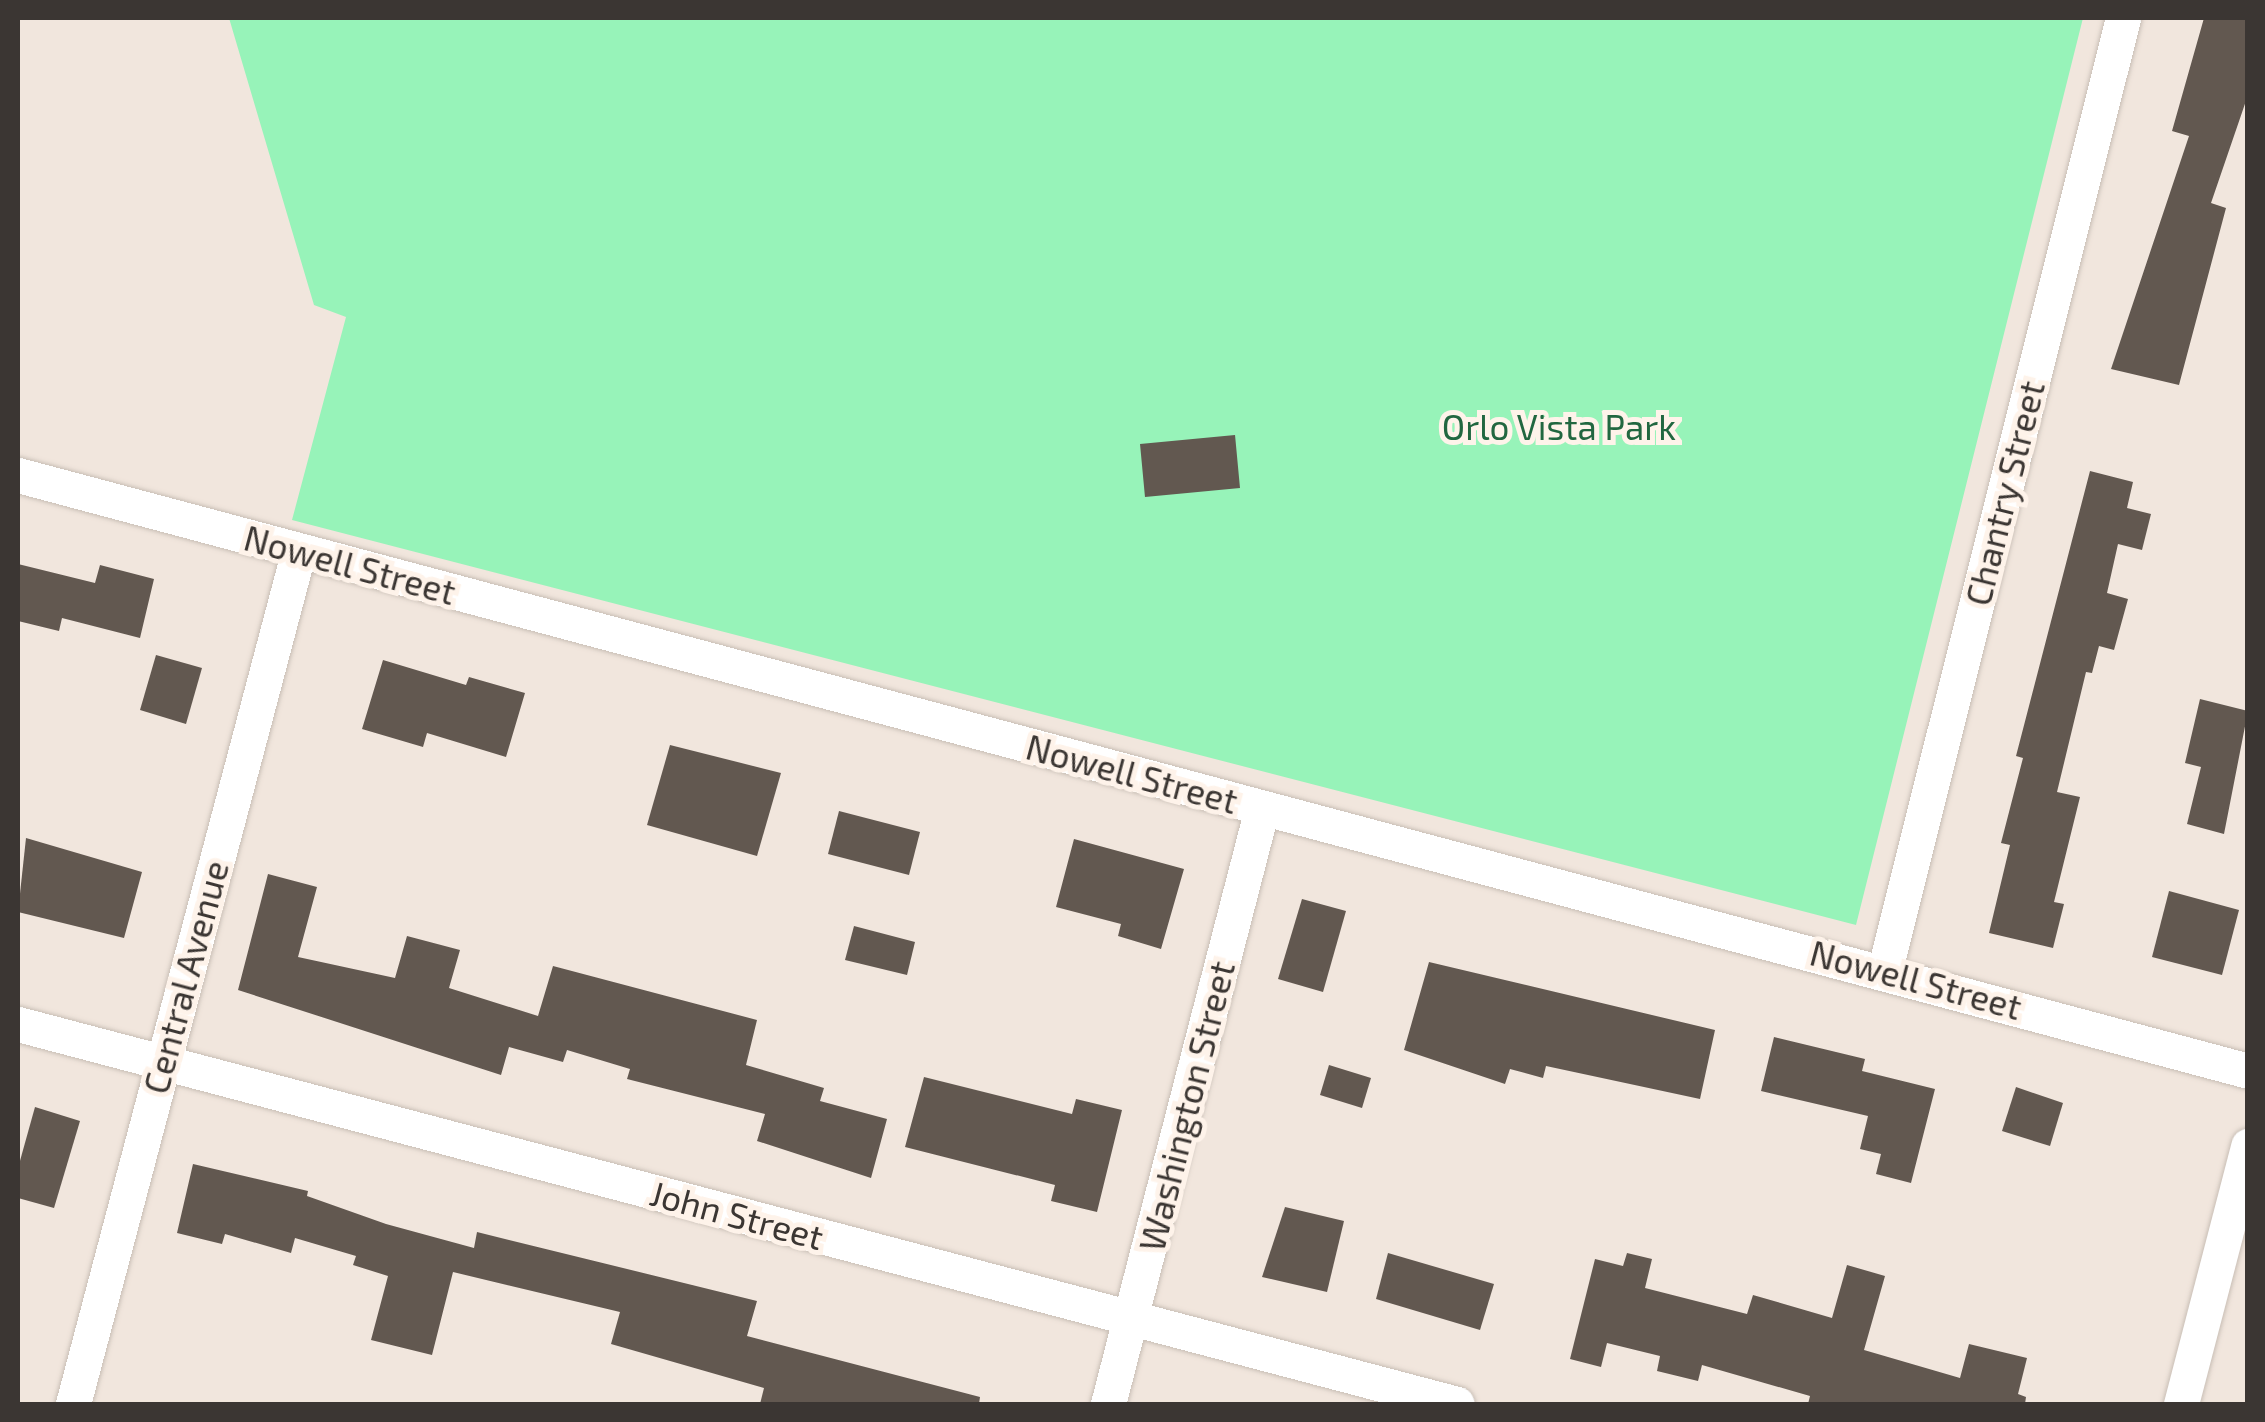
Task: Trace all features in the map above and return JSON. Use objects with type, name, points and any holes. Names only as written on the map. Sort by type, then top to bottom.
[{"type":"street","name":"Chantry Street","points":[[1886,969],[2123,18]]},
{"type":"street","name":"Nowell Street","points":[[18,475],[1262,808],[1886,969],[2248,1071]]},
{"type":"street","name":"Central Avenue","points":[[73,1404],[299,550]]},
{"type":"street","name":"Washington Street","points":[[1108,1404],[1262,808]]},
{"type":"street","name":"John Street","points":[[18,1024],[1456,1404]]},
{"type":"street","points":[[2181,1404],[2248,1146]]},
{"type":"green space","name":"Orlo Vista Park","points":[[229,18],[2083,18],[1856,925],[292,520],[346,317],[314,305]]},
{"type":"building","points":[[2204,18],[2248,18],[2248,95],[2211,203],[2226,208],[2179,385],[2111,369],[2189,136],[2172,131]]},
{"type":"building","points":[[1235,435],[1240,488],[1145,497],[1140,444]]},
{"type":"building","points":[[2090,471],[2133,482],[2127,508],[2151,514],[2142,550],[2118,544],[2107,593],[2128,599],[2114,650],[2099,646],[2092,673],[2086,672],[2057,792],[2080,797],[2054,902],[2064,904],[2053,948],[1989,933],[2010,845],[2001,843],[2023,758],[2016,756]]},
{"type":"building","points":[[18,564],[95,583],[100,565],[154,579],[140,638],[62,618],[59,631],[18,621]]},
{"type":"building","points":[[156,655],[202,668],[186,724],[140,710]]},
{"type":"building","points":[[383,660],[466,685],[469,677],[525,693],[506,757],[427,733],[423,747],[362,729]]},
{"type":"building","points":[[2200,699],[2248,711],[2224,834],[2187,824],[2201,767],[2185,763]]},
{"type":"building","points":[[670,745],[781,773],[757,856],[647,825]]},
{"type":"building","points":[[839,811],[920,832],[909,875],[828,854]]},
{"type":"building","points":[[26,838],[142,872],[124,938],[18,912]]},
{"type":"building","points":[[1074,839],[1184,869],[1161,949],[1118,936],[1121,924],[1056,907]]},
{"type":"building","points":[[268,874],[317,887],[298,957],[395,978],[407,936],[460,950],[449,988],[538,1016],[553,966],[757,1020],[746,1065],[824,1088],[820,1101],[887,1119],[871,1178],[757,1141],[765,1114],[627,1079],[630,1069],[567,1050],[563,1062],[509,1047],[501,1075],[238,990]]},
{"type":"building","points":[[2169,891],[2239,910],[2222,975],[2152,957]]},
{"type":"building","points":[[1302,899],[1346,911],[1323,992],[1278,979]]},
{"type":"building","points":[[854,926],[915,942],[907,975],[845,960]]},
{"type":"building","points":[[1429,962],[1715,1030],[1700,1099],[1546,1066],[1543,1078],[1510,1069],[1505,1084],[1404,1050]]},
{"type":"building","points":[[1774,1037],[1865,1059],[1862,1071],[1935,1089],[1911,1183],[1876,1174],[1881,1154],[1860,1149],[1868,1116],[1761,1091]]},
{"type":"building","points":[[1329,1065],[1371,1078],[1362,1108],[1320,1095]]},
{"type":"building","points":[[924,1077],[1072,1114],[1076,1099],[1122,1110],[1097,1212],[1051,1201],[1055,1185],[905,1147]]},
{"type":"building","points":[[2016,1087],[2063,1103],[2050,1146],[2002,1131]]},
{"type":"building","points":[[35,1107],[80,1121],[54,1208],[18,1198],[18,1168]]},
{"type":"building","points":[[193,1164],[308,1191],[307,1196],[386,1224],[474,1248],[477,1232],[757,1301],[747,1336],[980,1397],[979,1404],[760,1404],[764,1388],[611,1344],[620,1312],[453,1272],[432,1355],[371,1340],[388,1276],[353,1265],[356,1256],[295,1238],[291,1253],[225,1234],[222,1244],[177,1233]]},
{"type":"building","points":[[1285,1207],[1344,1221],[1327,1292],[1262,1277]]},
{"type":"building","points":[[1388,1253],[1494,1284],[1480,1330],[1376,1299]]},
{"type":"building","points":[[1627,1253],[1652,1259],[1645,1288],[1747,1314],[1753,1295],[1832,1318],[1847,1265],[1885,1276],[1864,1350],[1960,1378],[1969,1344],[2027,1358],[2018,1394],[2026,1397],[2025,1404],[1808,1404],[1810,1396],[1702,1365],[1698,1381],[1657,1371],[1660,1356],[1607,1343],[1601,1367],[1570,1359],[1595,1259],[1623,1266]]}]
